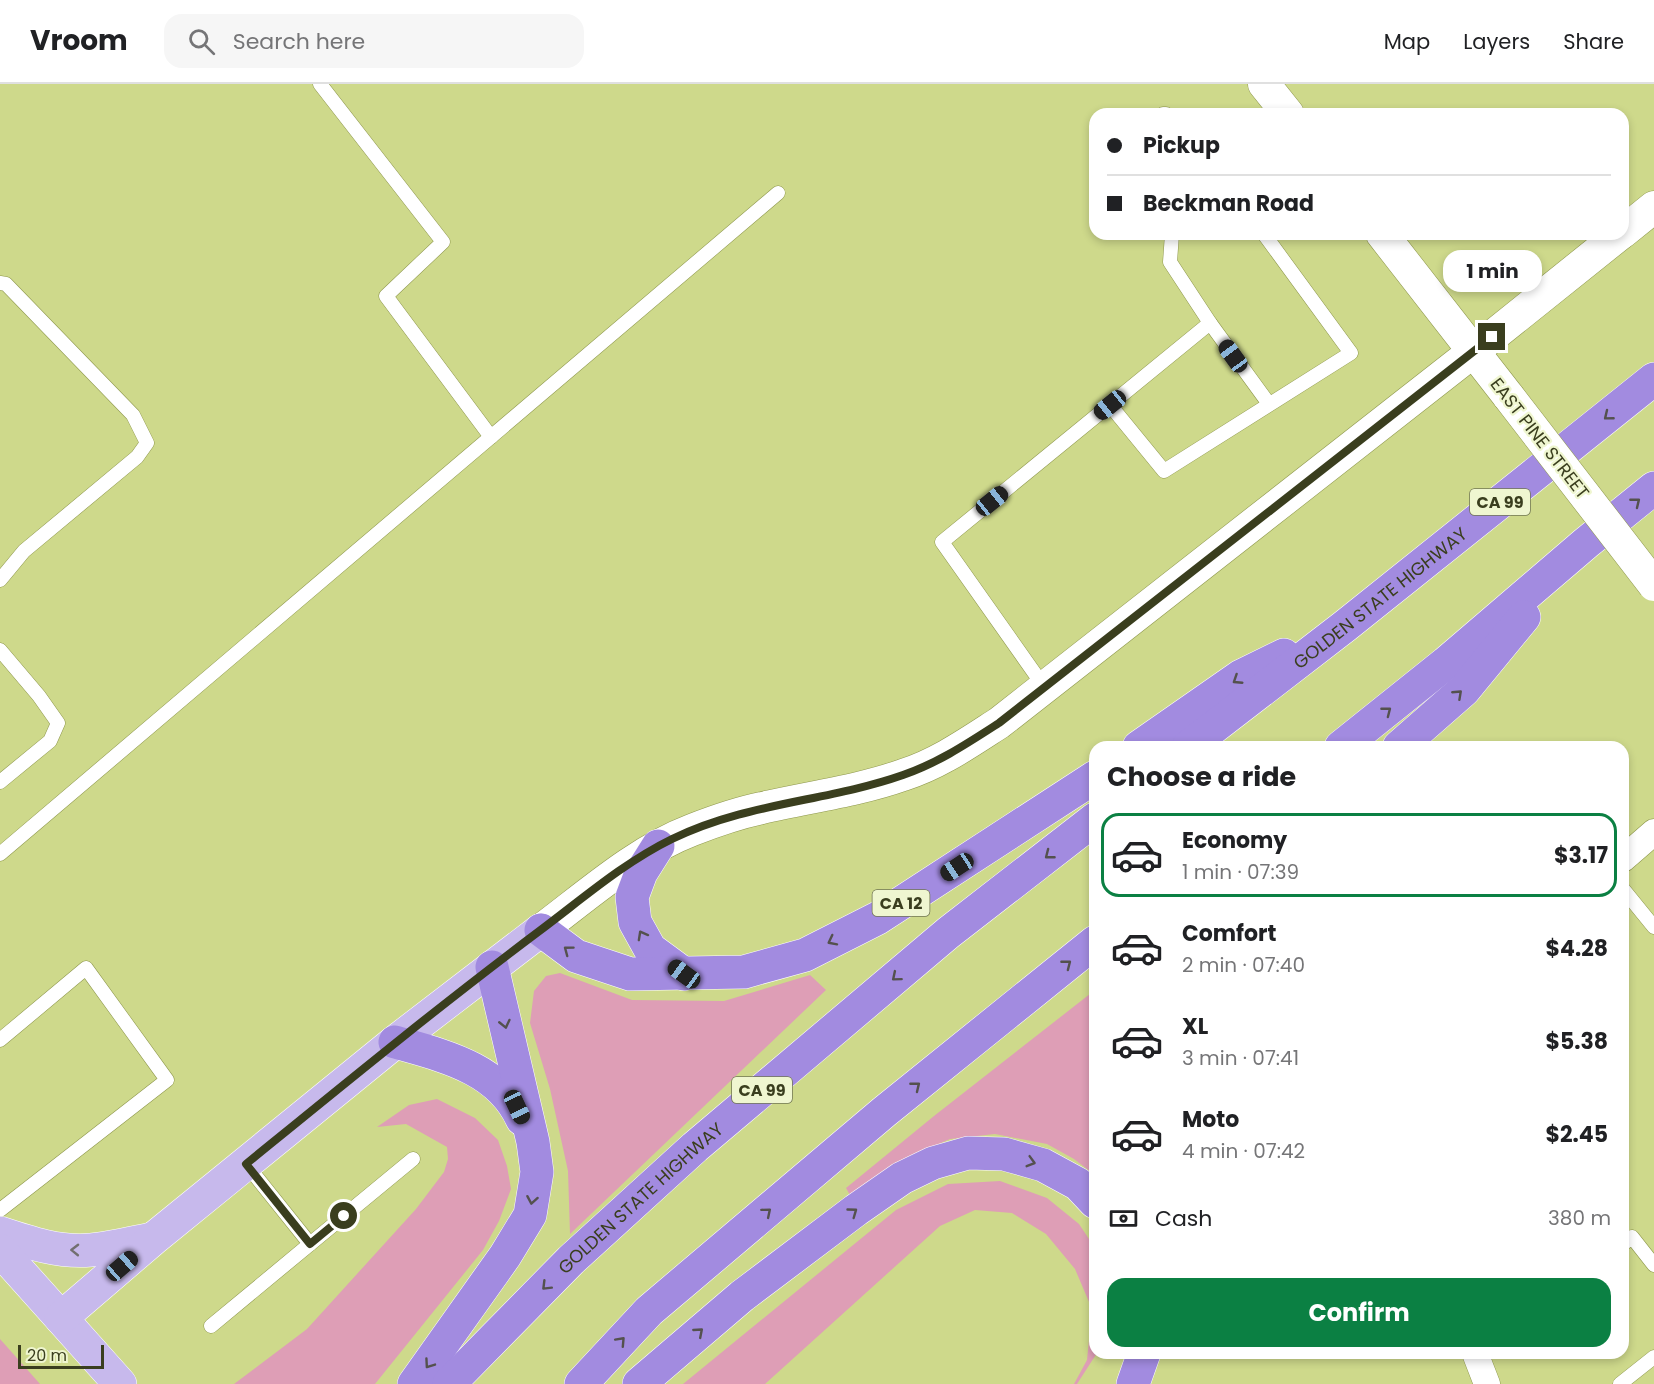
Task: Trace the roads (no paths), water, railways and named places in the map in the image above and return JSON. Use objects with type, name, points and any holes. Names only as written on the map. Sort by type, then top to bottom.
[{"type":"highway","name":"GOLDEN STATE HIGHWAY","points":[[1196,741],[1345,626],[1654,379]]},
{"type":"highway","points":[[1348,741],[1446,663],[1654,488]]},
{"type":"highway","points":[[1406,741],[1464,690],[1586,543]]},
{"type":"highway","points":[[1148,741],[1241,676],[1345,626]]},
{"type":"highway","name":"CA 12","points":[[541,930],[576,956],[630,974],[744,972],[805,955],[878,918],[1089,781]]},
{"type":"highway","name":"GOLDEN STATE HIGHWAY","points":[[449,1384],[571,1260],[695,1147],[948,933],[1089,824]]},
{"type":"highway","points":[[658,846],[641,873],[632,897],[635,922],[650,949],[684,974]]},
{"type":"highway","points":[[581,1384],[648,1311],[884,1112],[1089,947]]},
{"type":"highway","points":[[414,1384],[505,1256],[530,1215],[537,1172],[533,1142],[492,967]]},
{"type":"highway","points":[[395,1042],[458,1060],[490,1079],[517,1107],[533,1142]]},
{"type":"highway","points":[[639,1384],[742,1296],[847,1217],[902,1178],[933,1163],[968,1153],[1004,1154],[1042,1165],[1078,1184],[1089,1196]]},
{"type":"highway","points":[[1133,1384],[1142,1359]]},
{"type":"main road","points":[[61,1318],[153,1239],[395,1042],[541,930]]},
{"type":"main road","points":[[0,1233],[37,1246],[61,1250],[90,1250],[153,1239]]},
{"type":"main road","points":[[0,1250],[120,1384]]},
{"type":"street","points":[[1264,84],[1283,108]]},
{"type":"street","points":[[1629,227],[1654,207]]},
{"type":"street","name":"EAST PINE STREET","points":[[1387,240],[1654,585]]},
{"type":"street","points":[[541,930],[658,846],[690,831],[759,808],[853,789],[904,775],[954,752],[999,723],[1045,688],[1613,240]]},
{"type":"street","points":[[1629,854],[1654,832]]},
{"type":"street","points":[[1479,1359],[1487,1384]]},
{"type":"lane","points":[[320,84],[443,242],[387,296],[490,437]]},
{"type":"lane","points":[[0,854],[778,193]]},
{"type":"lane","points":[[1172,240],[1170,262],[1210,323],[1269,404]]},
{"type":"lane","points":[[1110,405],[1164,471],[1351,352],[1268,240]]},
{"type":"lane","points":[[0,283],[6,284],[133,415],[147,443],[137,457],[24,551],[0,580]]},
{"type":"lane","points":[[1045,688],[942,542],[1210,323]]},
{"type":"lane","points":[[0,650],[39,696],[58,723],[50,741],[0,782]]},
{"type":"lane","points":[[1629,897],[1654,927]]},
{"type":"lane","points":[[0,1040],[86,968],[167,1080],[0,1210]]},
{"type":"lane","points":[[211,1326],[413,1160]]},
{"type":"lane","points":[[246,1164],[310,1244]]},
{"type":"lane","points":[[1629,1240],[1632,1238],[1654,1264]]},
{"type":"lane","points":[[1620,1384],[1654,1357]]}]
